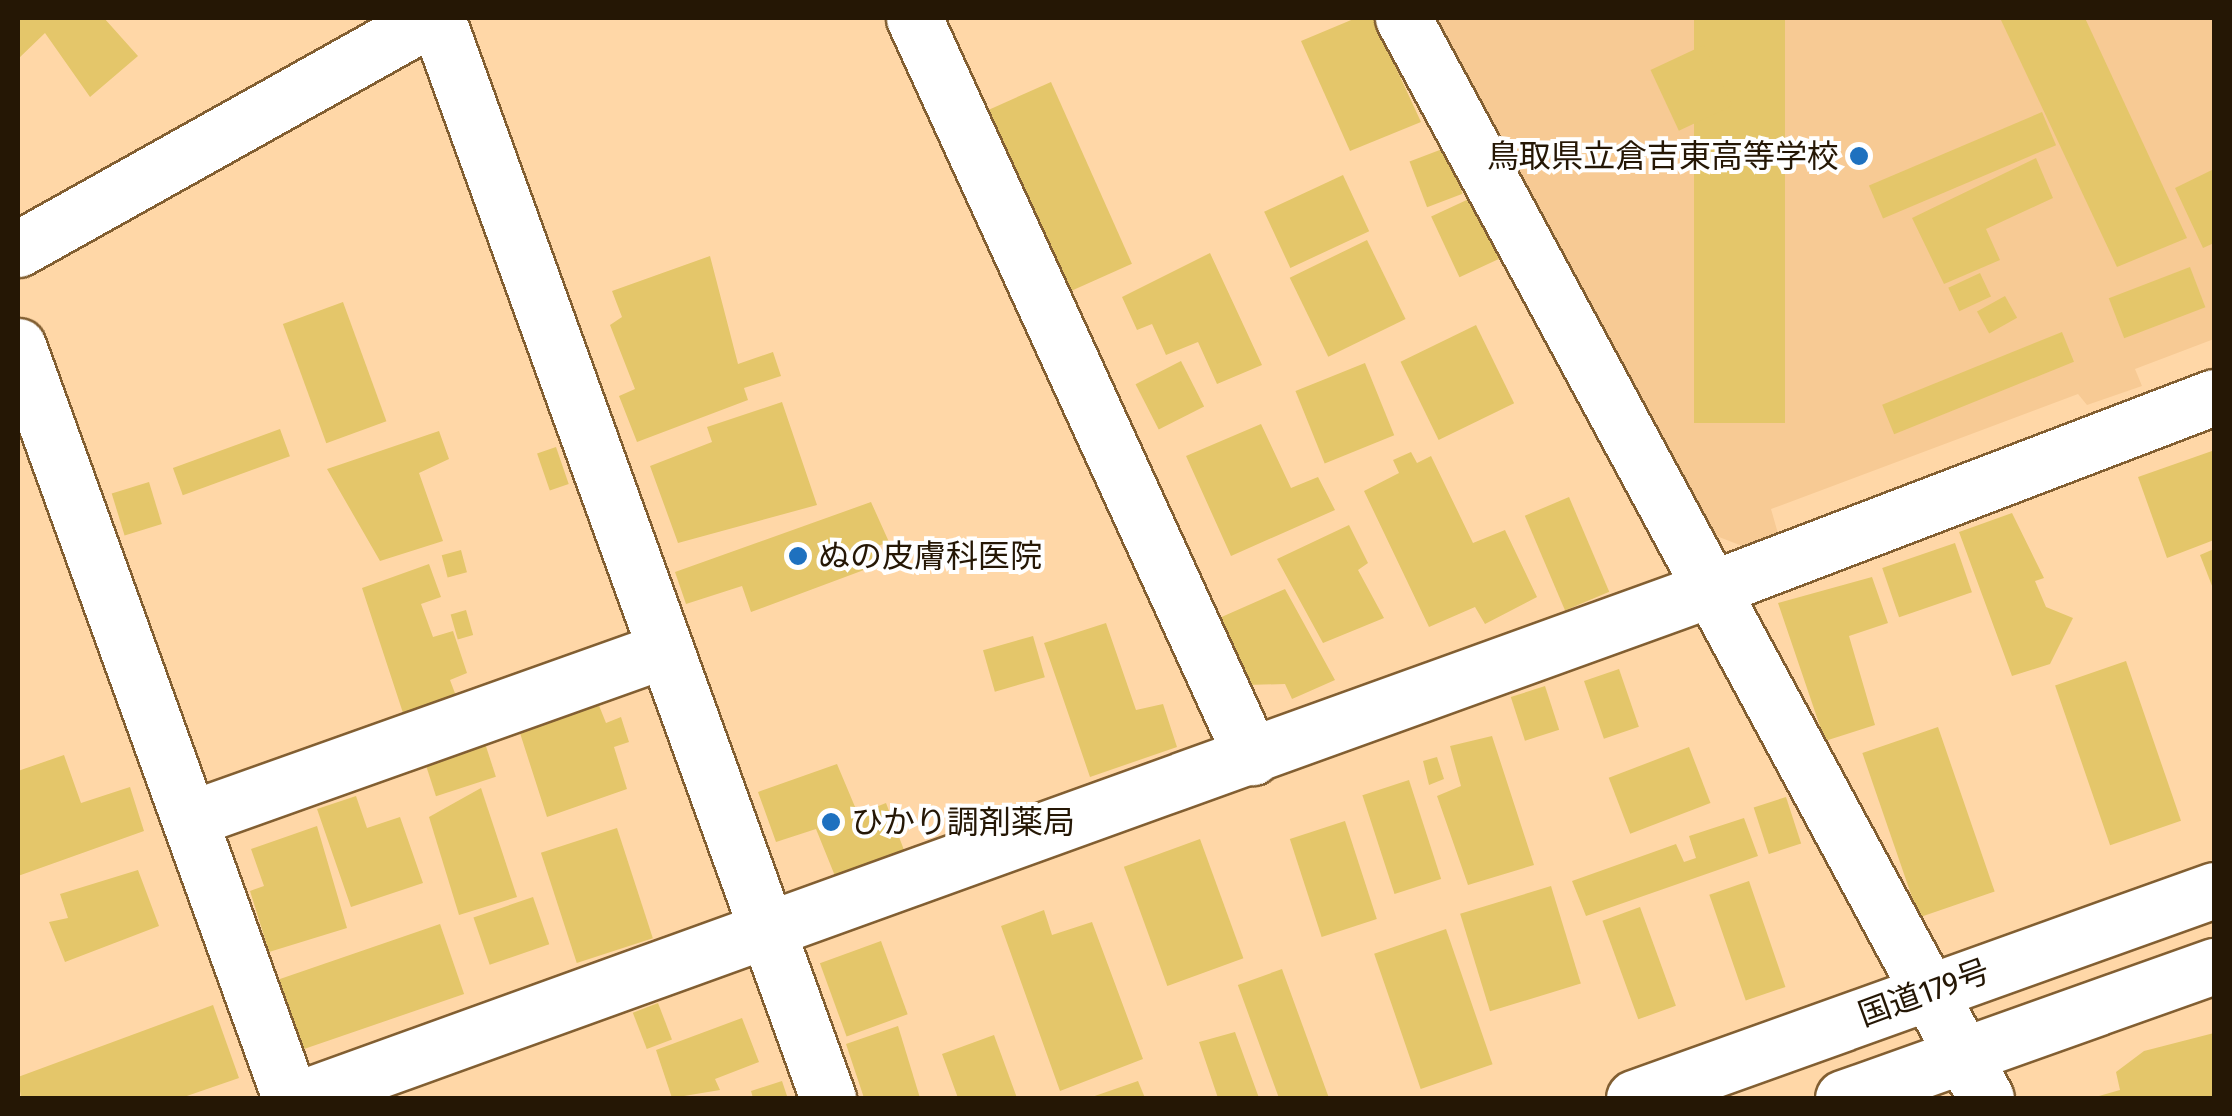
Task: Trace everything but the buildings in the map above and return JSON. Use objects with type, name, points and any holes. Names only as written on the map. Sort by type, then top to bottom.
[{"type":"main road","points":[[18,249],[434,18],[828,1098]]},
{"type":"main road","points":[[914,18],[1252,757]]},
{"type":"main road","points":[[1403,18],[1975,1077]]},
{"type":"main road","points":[[18,346],[290,1098]]},
{"type":"main road","points":[[300,1098],[1711,589],[2214,397]]},
{"type":"main road","points":[[190,819],[662,651]]},
{"type":"main road","name":"国道179号","points":[[1634,1098],[2214,890]]},
{"type":"main road","points":[[1843,1098],[1975,1077],[2214,966]]},
{"type":"shaded area","name":"鳥取県立倉吉東高等学校","points":[[1429,18],[2214,18],[2214,339],[2135,369],[2142,386],[2087,405],[2078,394],[1771,509],[1779,537],[1750,549],[1706,532]]},
{"type":"place","name":"鳥取県立倉吉東高等学校","points":[[1859,156]]},
{"type":"place","name":"ぬの皮膚科医院","points":[[798,556]]},
{"type":"place","name":"ひかり調剤薬局","points":[[831,822]]}]
